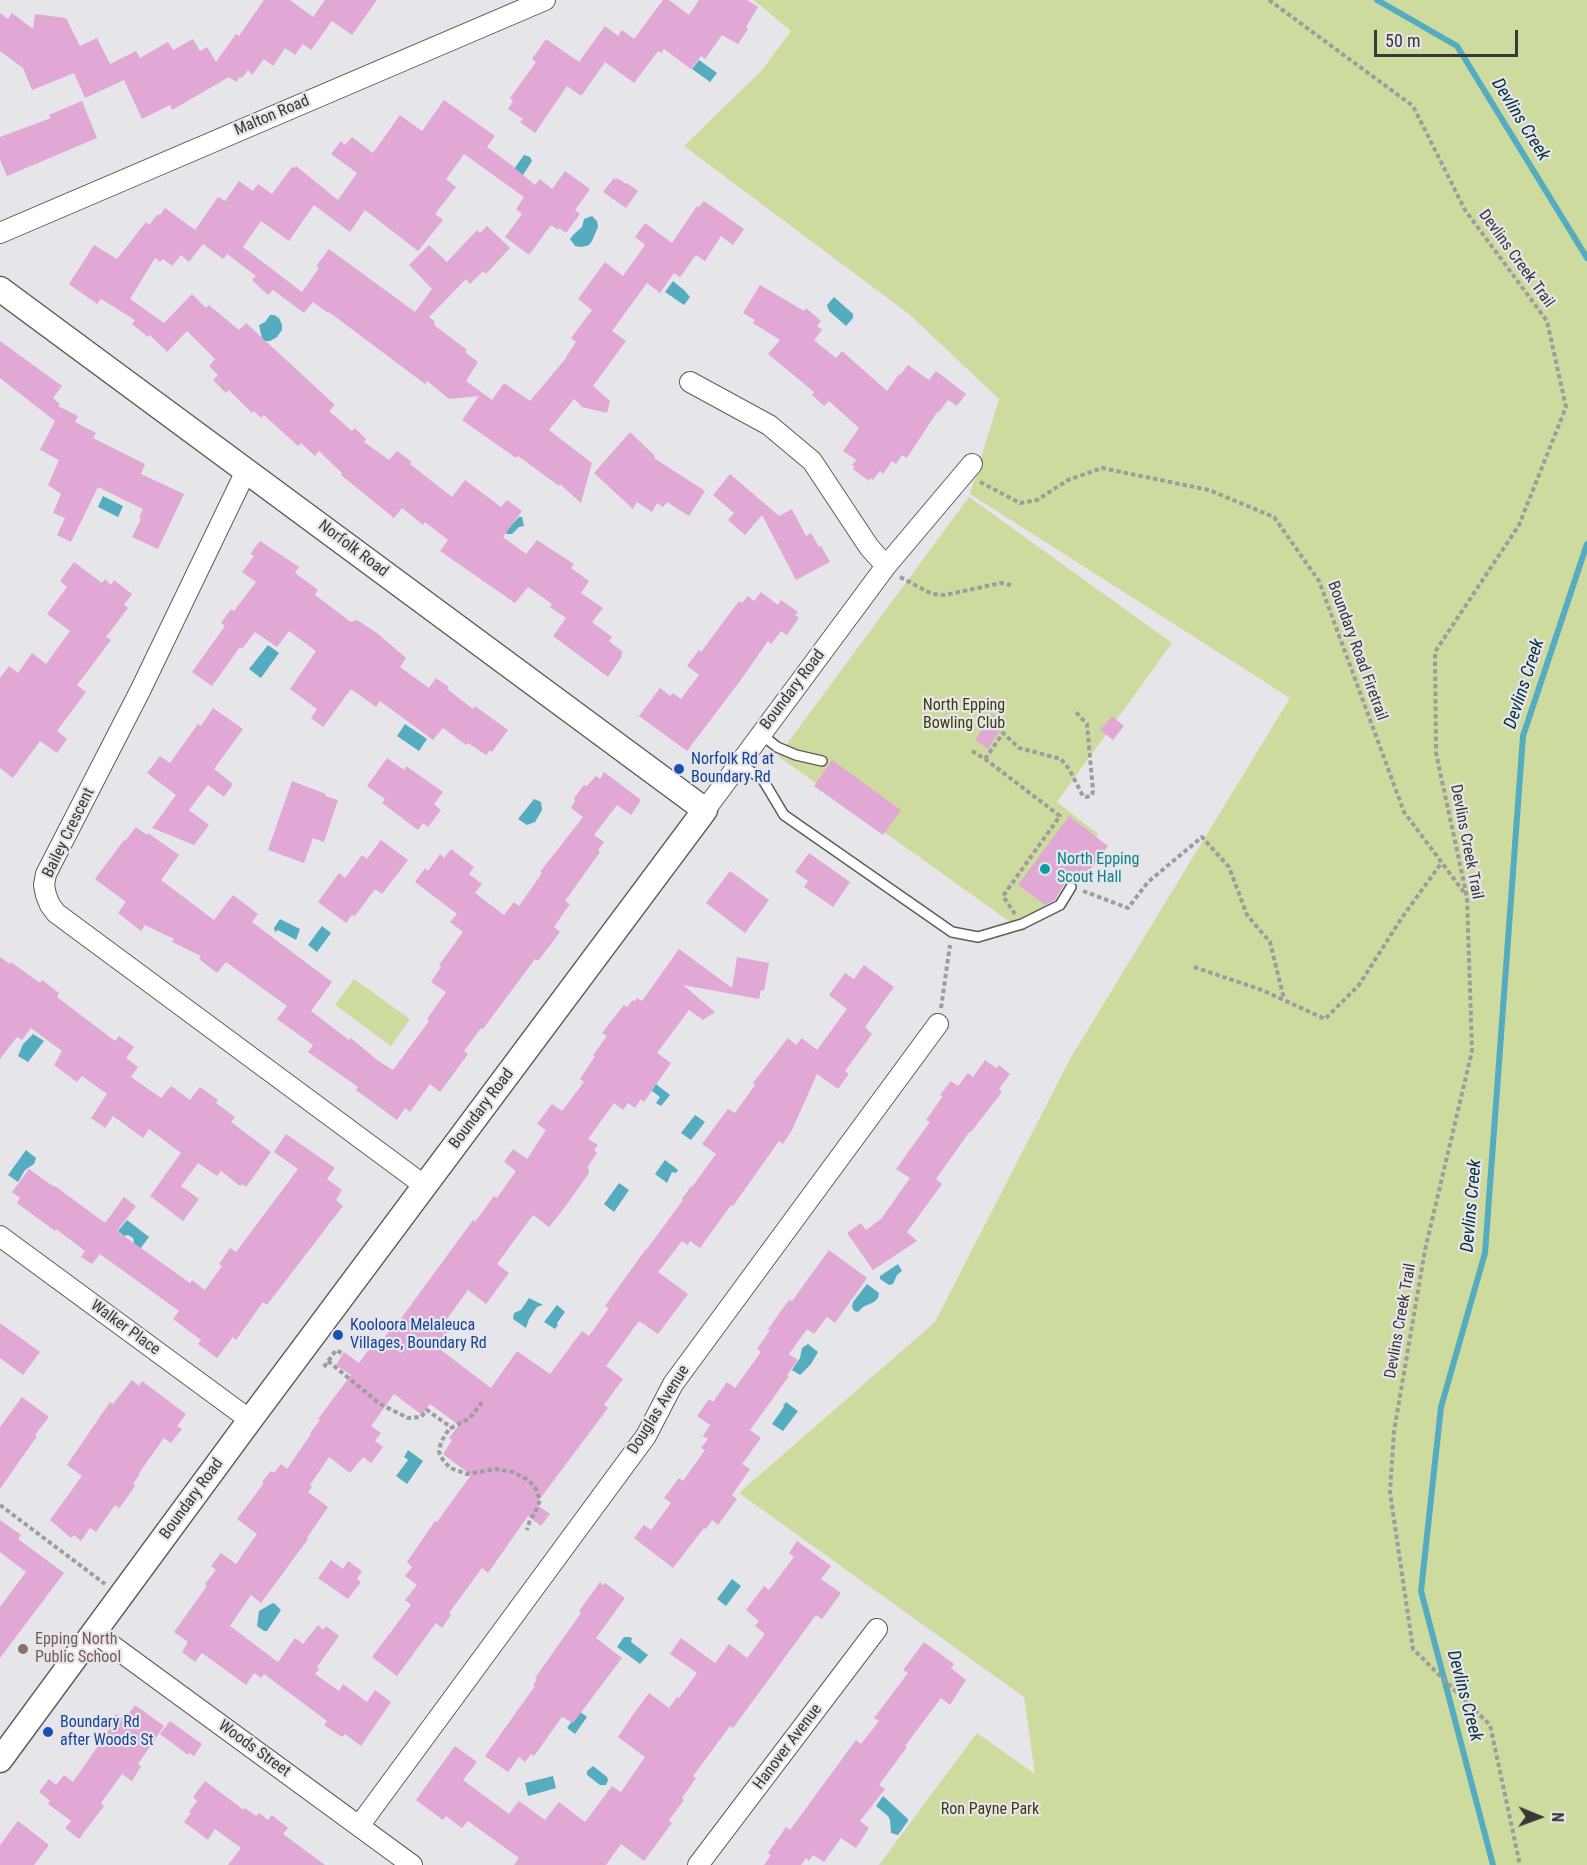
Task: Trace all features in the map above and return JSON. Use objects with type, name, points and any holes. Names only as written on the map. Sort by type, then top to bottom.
[{"type":"street","name":"Malton Road","points":[[0,233],[545,0]]},
{"type":"street","name":"Norfolk Road","points":[[0,289],[705,810]]},
{"type":"street","points":[[690,382],[769,425],[812,461],[868,547],[884,567]]},
{"type":"street","name":"Boundary Road","points":[[0,1760],[884,567],[967,469]]},
{"type":"street","name":"Bailey Crescent","points":[[246,471],[140,691],[46,874],[45,895],[56,913],[425,1186]]},
{"type":"street","name":"Douglas Avenue","points":[[359,1826],[646,1436],[673,1384],[938,1024]]},
{"type":"street","name":"Walker Place","points":[[0,1236],[250,1420]]},
{"type":"street","name":"Hanover Avenue","points":[[698,1865],[877,1629]]},
{"type":"street","name":"Woods Street","points":[[95,1633],[412,1865]]},
{"type":"lane","points":[[760,734],[777,747],[796,755],[822,761]]},
{"type":"lane","points":[[739,763],[763,780],[784,815],[952,932],[978,937],[1022,924],[1060,905],[1071,887]]},
{"type":"path","name":"Devlins Creek Trail","points":[[1269,0],[1413,106],[1465,210],[1547,321],[1566,407],[1519,525],[1435,652],[1436,753],[1467,897],[1472,1051],[1425,1250],[1394,1431],[1390,1492],[1413,1649],[1490,1725],[1520,1865]]},
{"type":"path","name":"Boundary Road Firetrail","points":[[967,469],[1020,502],[1037,500],[1068,480],[1102,468],[1209,490],[1274,517],[1319,581],[1404,812],[1467,897]]},
{"type":"path","points":[[884,567],[932,594],[945,596],[1001,583],[1011,585]]},
{"type":"path","points":[[985,759],[1003,733],[1019,748],[1060,759],[1069,769],[1083,796],[1092,795],[1088,724],[1074,710]]},
{"type":"path","points":[[972,751],[1060,816],[1003,896],[1022,924]]},
{"type":"path","points":[[1071,887],[1128,908],[1148,882],[1202,837],[1229,867],[1246,915],[1270,942],[1284,999]]},
{"type":"path","points":[[1194,967],[1284,999],[1325,1019],[1359,985],[1401,919],[1442,862]]},
{"type":"path","points":[[938,1024],[952,932]]},
{"type":"path","points":[[324,1367],[336,1350],[343,1354]]},
{"type":"path","points":[[328,1361],[380,1404],[408,1418],[420,1417],[427,1410],[452,1428]]},
{"type":"path","points":[[482,1402],[471,1418],[449,1430],[441,1442],[440,1452],[450,1468],[467,1474],[489,1470],[513,1472],[528,1480],[535,1487],[540,1500],[527,1530]]},
{"type":"path","points":[[0,1505],[122,1596]]},
{"type":"green space","name":"Ron Payne Park","points":[[754,0],[1587,0],[1587,1865],[879,1865],[977,1733],[1035,1774],[1024,1697],[739,1493],[935,1322],[1070,1059],[1290,698],[970,494],[999,399],[909,314],[684,146],[762,70],[791,31]]},
{"type":"green space","name":"North Epping Bowling Club","points":[[969,497],[1172,643],[1057,802],[1098,834],[1024,932],[778,756]]},
{"type":"green space","points":[[354,979],[410,1019],[391,1046],[335,1005]]},
{"type":"water","points":[[699,60],[717,73],[710,82],[692,69]]},
{"type":"water","points":[[524,155],[530,157],[532,161],[521,178],[514,169]]},
{"type":"water","points":[[592,216],[597,221],[598,227],[592,241],[589,245],[575,246],[570,239],[582,227],[584,219]]},
{"type":"water","points":[[673,281],[690,297],[684,305],[665,292]]},
{"type":"water","points":[[834,297],[853,314],[853,318],[846,326],[829,311],[827,305]]},
{"type":"water","points":[[270,315],[279,318],[282,330],[277,337],[265,341],[259,325],[265,322]]},
{"type":"water","points":[[103,496],[123,506],[118,517],[98,507]]},
{"type":"water","points":[[519,517],[522,517],[524,526],[519,527],[512,534],[507,534],[505,532]]},
{"type":"water","points":[[268,645],[279,653],[261,678],[249,669]]},
{"type":"water","points":[[405,724],[427,739],[419,751],[397,736]]},
{"type":"water","points":[[534,799],[541,802],[542,810],[535,822],[527,825],[518,819]]},
{"type":"water","points":[[280,919],[300,929],[296,940],[278,930],[275,932],[274,928]]},
{"type":"water","points":[[322,926],[331,933],[317,952],[308,945]]},
{"type":"water","points":[[33,1034],[44,1041],[28,1062],[18,1056],[23,1044]]},
{"type":"water","points":[[648,1078],[670,1095],[661,1106],[656,1103],[660,1097],[643,1084]]},
{"type":"water","points":[[695,1115],[705,1122],[691,1140],[681,1133]]},
{"type":"water","points":[[26,1150],[36,1158],[34,1164],[25,1170],[18,1182],[8,1175]]},
{"type":"water","points":[[665,1160],[678,1170],[676,1173],[672,1172],[667,1183],[655,1174]]},
{"type":"water","points":[[619,1183],[629,1190],[614,1212],[604,1204]]},
{"type":"water","points":[[127,1220],[149,1237],[140,1249],[135,1248],[133,1238],[128,1235],[124,1236],[118,1231]]},
{"type":"water","points":[[898,1264],[902,1271],[897,1275],[893,1284],[889,1285],[880,1279],[880,1276]]},
{"type":"water","points":[[867,1284],[879,1293],[878,1298],[858,1312],[854,1311],[853,1302]]},
{"type":"water","points":[[529,1298],[543,1305],[537,1307],[526,1328],[513,1319],[514,1313],[521,1310]]},
{"type":"water","points":[[557,1305],[565,1312],[555,1329],[544,1322]]},
{"type":"water","points":[[808,1344],[818,1352],[811,1364],[800,1375],[792,1370],[800,1358],[802,1348]]},
{"type":"water","points":[[786,1402],[798,1411],[783,1431],[772,1424]]},
{"type":"water","points":[[408,1450],[423,1461],[407,1484],[396,1476],[408,1460],[404,1457]]},
{"type":"water","points":[[732,1579],[741,1586],[726,1606],[717,1599]]},
{"type":"water","points":[[274,1603],[281,1610],[267,1631],[264,1631],[257,1626],[259,1611]]},
{"type":"water","points":[[624,1637],[632,1638],[631,1642],[648,1655],[640,1664],[617,1647]]},
{"type":"water","points":[[579,1711],[587,1717],[575,1734],[567,1728]]},
{"type":"water","points":[[593,1766],[607,1777],[606,1785],[600,1785],[587,1775],[587,1771]]},
{"type":"water","points":[[553,1776],[556,1788],[528,1796],[525,1783]]},
{"type":"water","points":[[883,1796],[908,1819],[898,1835],[891,1833],[888,1816],[876,1806]]},
{"type":"building","points":[[264,0],[290,0],[313,17],[325,0],[377,0],[352,35],[332,21],[311,50],[303,44],[295,55],[285,48],[273,66],[264,59],[252,75],[248,70],[236,82],[229,77],[172,110],[170,105],[142,119],[124,80],[85,98],[74,73],[32,90],[23,68],[0,51],[0,13],[8,19],[12,13],[33,29],[35,14],[66,18],[80,46],[97,38],[110,64],[136,51],[140,58],[168,42],[173,50],[193,39],[200,51],[207,47],[216,62],[236,34],[239,36]]},
{"type":"building","points":[[663,0],[669,0],[689,15],[699,0],[747,0],[758,7],[738,44],[722,35],[705,59],[701,56],[691,69],[664,49],[661,53],[658,51],[634,83],[605,62],[582,95],[567,86],[535,133],[520,122],[523,119],[508,109],[513,101],[510,98],[536,62],[532,59],[546,39],[579,62],[605,26],[618,36],[622,30],[634,39]]},
{"type":"building","points":[[444,100],[495,136],[487,147],[535,185],[540,179],[552,189],[565,171],[590,189],[575,210],[580,214],[566,233],[551,225],[529,255],[505,237],[522,214],[516,209],[524,197],[464,154],[446,179],[456,187],[435,214],[443,220],[418,251],[365,210],[350,232],[314,205],[289,241],[261,221],[243,247],[302,292],[319,268],[316,266],[329,249],[415,312],[432,289],[409,265],[429,245],[447,262],[477,230],[480,233],[487,226],[510,248],[486,274],[483,271],[470,284],[466,279],[429,317],[435,322],[434,325],[467,350],[465,352],[478,362],[466,381],[492,400],[504,383],[530,401],[567,357],[576,342],[571,338],[592,310],[578,299],[605,262],[623,276],[645,245],[635,237],[645,223],[672,243],[697,206],[699,207],[704,201],[744,229],[733,245],[721,236],[705,261],[696,255],[680,277],[674,273],[660,293],[647,283],[612,331],[626,341],[593,386],[610,401],[607,413],[582,407],[574,399],[549,430],[592,463],[581,503],[560,484],[559,486],[518,456],[516,458],[462,420],[479,396],[449,399],[427,381],[425,384],[313,302],[304,313],[273,290],[268,295],[252,280],[256,276],[227,254],[223,259],[203,244],[189,262],[181,255],[172,266],[163,259],[160,262],[155,258],[130,299],[164,323],[192,294],[206,308],[209,305],[239,330],[246,323],[335,405],[329,411],[352,431],[355,428],[366,439],[364,442],[389,460],[397,451],[452,497],[465,480],[501,507],[507,500],[522,511],[503,537],[526,554],[537,540],[574,564],[571,568],[589,581],[581,593],[603,608],[592,622],[612,637],[609,641],[623,652],[608,677],[553,636],[566,618],[550,607],[552,604],[528,587],[515,603],[440,551],[448,540],[425,522],[423,525],[402,508],[394,518],[341,475],[342,473],[319,451],[315,456],[301,443],[298,446],[264,415],[261,418],[254,411],[252,413],[229,390],[226,393],[213,380],[218,375],[209,366],[215,359],[187,331],[167,352],[150,335],[148,337],[132,324],[135,320],[101,299],[97,304],[69,284],[94,245],[117,259],[146,222],[149,225],[165,208],[195,230],[218,197],[225,201],[239,181],[253,191],[258,184],[272,194],[292,167],[296,166],[338,200],[357,173],[331,154],[341,141],[345,145],[352,137],[373,153],[400,115],[422,131]]},
{"type":"building","points":[[82,101],[97,138],[7,176],[0,160],[0,137],[51,118],[49,115]]},
{"type":"building","points":[[614,178],[638,191],[626,208],[603,192]]},
{"type":"building","points":[[760,285],[804,311],[806,308],[821,321],[817,326],[822,330],[814,340],[836,358],[842,351],[887,391],[908,365],[929,380],[936,371],[966,394],[957,406],[948,400],[937,412],[907,458],[902,455],[896,464],[892,461],[883,474],[880,471],[873,480],[870,478],[869,481],[853,469],[855,467],[852,465],[856,460],[843,451],[859,428],[829,401],[824,406],[812,395],[814,392],[768,354],[780,340],[753,323],[755,320],[743,313]]},
{"type":"building","points":[[0,341],[62,386],[53,398],[60,404],[58,406],[78,416],[75,422],[96,433],[93,438],[145,464],[141,474],[184,494],[158,549],[132,537],[143,509],[98,487],[71,542],[57,535],[65,518],[53,513],[61,494],[48,485],[59,460],[40,450],[55,421],[0,378]]},
{"type":"building","points":[[630,432],[655,456],[654,458],[705,491],[689,516],[667,502],[663,507],[657,503],[652,512],[637,502],[633,509],[594,473]]},
{"type":"building","points":[[730,474],[779,516],[792,509],[806,536],[811,533],[830,562],[796,580],[762,515],[745,535],[728,520],[734,513],[713,495]]},
{"type":"building","points":[[260,541],[299,567],[295,573],[318,590],[315,595],[351,622],[357,620],[377,633],[406,658],[400,667],[429,688],[436,678],[473,709],[475,706],[508,730],[492,752],[490,750],[486,755],[468,743],[466,745],[443,728],[433,740],[380,701],[376,707],[351,689],[323,727],[311,718],[317,709],[290,689],[316,651],[289,631],[277,647],[255,632],[242,649],[240,647],[212,686],[192,672],[225,626],[221,623],[231,609],[234,611],[256,582],[242,572],[254,556],[250,554]]},
{"type":"building","points":[[74,562],[102,583],[105,579],[111,585],[114,580],[132,594],[124,605],[128,608],[106,637],[111,640],[77,685],[86,692],[57,731],[67,739],[57,753],[40,741],[13,778],[0,768],[0,678],[9,666],[18,673],[32,653],[46,664],[70,631],[47,614],[67,587],[60,581]]},
{"type":"building","points":[[761,592],[778,605],[781,600],[798,612],[795,615],[799,618],[787,635],[781,631],[771,644],[768,641],[687,751],[639,716],[660,688],[670,696],[673,693],[681,699],[699,675],[687,666],[699,650],[701,652],[739,601],[742,603],[748,596],[754,601]]},
{"type":"building","points":[[213,708],[243,729],[214,769],[233,784],[224,797],[208,785],[189,810],[209,825],[194,845],[152,828],[176,795],[147,773],[160,756],[170,763],[198,724],[201,726]]},
{"type":"building","points":[[992,714],[1005,722],[988,749],[975,740]]},
{"type":"building","points":[[1112,716],[1124,726],[1113,740],[1100,730]]},
{"type":"building","points":[[387,758],[404,770],[406,766],[443,792],[434,804],[441,810],[428,827],[423,823],[418,830],[382,803],[385,799],[367,786]]},
{"type":"building","points":[[832,760],[901,810],[883,835],[814,786]]},
{"type":"building","points":[[604,772],[641,800],[631,815],[617,805],[594,835],[604,842],[598,850],[600,852],[565,901],[570,904],[554,927],[560,932],[538,961],[535,959],[483,1029],[481,1028],[464,1051],[468,1054],[440,1092],[430,1084],[410,1112],[405,1108],[397,1120],[356,1090],[358,1087],[308,1052],[313,1045],[277,1019],[287,1006],[226,962],[217,973],[199,959],[201,956],[172,942],[174,939],[145,925],[141,931],[118,913],[126,902],[95,879],[136,827],[147,835],[148,833],[179,855],[161,880],[214,920],[233,895],[258,914],[252,922],[332,982],[311,1011],[393,1070],[429,1021],[427,1019],[446,992],[431,982],[441,967],[439,965],[463,932],[450,922],[457,914],[415,882],[425,868],[428,871],[440,854],[444,858],[451,849],[474,867],[469,874],[482,884],[475,893],[504,915],[514,902],[519,906],[542,873],[540,872],[583,817],[571,808],[575,801],[574,798],[584,785],[587,786],[596,776],[600,779]]},
{"type":"building","points":[[292,781],[338,800],[324,842],[313,838],[304,863],[268,850]]},
{"type":"building","name":"North Epping Scout Hall","points":[[1069,816],[1108,846],[1085,877],[1077,871],[1071,880],[1065,883],[1055,900],[1045,905],[1018,885]]},
{"type":"building","points":[[381,840],[408,860],[382,894],[375,889],[355,916],[352,915],[346,923],[318,902],[339,873],[345,878],[362,855],[367,859]]},
{"type":"building","points":[[809,853],[850,882],[833,907],[804,887],[808,881],[795,872]]},
{"type":"building","points":[[730,871],[769,900],[745,933],[706,903]]},
{"type":"building","points":[[679,949],[732,988],[737,957],[769,963],[764,991],[761,990],[759,999],[683,985],[715,1012],[703,1020],[689,1010],[657,1053],[671,1063],[644,1102],[641,1099],[635,1108],[628,1103],[623,1110],[614,1103],[588,1139],[598,1145],[594,1150],[597,1153],[588,1166],[589,1173],[565,1207],[549,1227],[533,1215],[497,1264],[509,1273],[486,1304],[468,1290],[441,1327],[448,1331],[437,1347],[491,1388],[517,1351],[550,1374],[582,1331],[589,1336],[609,1308],[605,1306],[716,1154],[702,1144],[728,1109],[735,1113],[755,1085],[753,1083],[788,1038],[796,1045],[802,1038],[817,1050],[847,1009],[829,995],[845,973],[854,979],[864,965],[894,987],[865,1027],[872,1034],[845,1071],[849,1074],[838,1089],[817,1074],[792,1130],[783,1144],[779,1141],[700,1248],[690,1241],[688,1245],[682,1241],[658,1272],[688,1294],[658,1334],[639,1321],[606,1366],[623,1379],[604,1405],[608,1408],[536,1504],[550,1514],[541,1526],[528,1516],[488,1573],[482,1568],[449,1613],[451,1615],[442,1628],[436,1623],[397,1676],[372,1657],[411,1605],[405,1600],[417,1585],[405,1576],[412,1567],[407,1562],[471,1475],[443,1454],[452,1440],[449,1438],[459,1425],[430,1404],[422,1415],[394,1394],[371,1426],[381,1433],[375,1441],[383,1447],[371,1463],[363,1457],[350,1473],[329,1457],[310,1485],[312,1487],[308,1492],[328,1507],[308,1539],[261,1603],[251,1595],[230,1626],[278,1662],[295,1638],[303,1644],[318,1625],[323,1630],[326,1626],[339,1636],[317,1667],[319,1669],[315,1674],[339,1691],[343,1684],[367,1702],[375,1690],[391,1702],[361,1746],[345,1734],[342,1737],[324,1725],[327,1721],[264,1674],[261,1678],[254,1673],[246,1685],[202,1653],[195,1662],[182,1652],[188,1642],[174,1632],[207,1586],[205,1584],[216,1570],[211,1566],[221,1553],[236,1564],[257,1534],[237,1519],[271,1471],[274,1473],[281,1464],[287,1469],[320,1420],[318,1419],[351,1375],[336,1365],[344,1352],[359,1363],[376,1340],[380,1343],[397,1324],[473,1220],[475,1222],[494,1196],[497,1198],[516,1171],[504,1162],[513,1149],[527,1159],[546,1130],[537,1124],[552,1104],[562,1111],[584,1082],[580,1079],[607,1036],[602,1033],[624,1005],[627,1007],[637,998],[642,1001]]},
{"type":"building","points":[[0,957],[10,964],[11,962],[40,983],[42,980],[59,993],[57,997],[115,1041],[119,1036],[134,1047],[126,1058],[138,1067],[131,1077],[161,1098],[171,1086],[190,1100],[200,1087],[218,1100],[216,1103],[235,1117],[231,1122],[271,1152],[246,1187],[242,1184],[240,1186],[221,1171],[217,1176],[198,1163],[181,1186],[199,1199],[183,1221],[150,1196],[181,1153],[149,1129],[143,1138],[113,1116],[105,1128],[91,1118],[107,1094],[82,1076],[77,1082],[54,1065],[62,1051],[31,1028],[22,1040],[17,1037],[0,1059]]},
{"type":"building","points":[[985,1060],[996,1068],[999,1065],[1010,1074],[999,1089],[1002,1092],[970,1131],[936,1179],[942,1184],[907,1232],[917,1241],[873,1270],[847,1233],[861,1223],[866,1230],[881,1219],[910,1178],[896,1169],[930,1122],[926,1120],[943,1096],[940,1095],[951,1081],[958,1086],[968,1073],[973,1077]]},
{"type":"building","points":[[286,1134],[335,1168],[327,1179],[342,1190],[336,1200],[343,1206],[267,1305],[263,1302],[236,1340],[233,1337],[217,1358],[198,1344],[201,1340],[173,1319],[179,1311],[100,1254],[92,1264],[81,1257],[85,1251],[17,1203],[20,1198],[12,1192],[29,1169],[105,1223],[124,1197],[136,1206],[117,1231],[190,1283],[192,1280],[205,1290],[222,1266],[219,1264],[230,1248],[236,1252],[298,1169],[274,1152]]},
{"type":"building","points":[[829,1250],[867,1278],[835,1323],[827,1317],[814,1334],[807,1329],[789,1354],[798,1360],[750,1430],[761,1438],[742,1464],[750,1469],[732,1495],[737,1499],[718,1525],[712,1520],[706,1529],[704,1528],[673,1568],[634,1538],[644,1525],[651,1530],[671,1503],[664,1498],[679,1478],[683,1481],[705,1450],[701,1448],[708,1439],[703,1436],[710,1425],[697,1416],[709,1399],[713,1402],[727,1382],[735,1388],[761,1352],[757,1349],[770,1330],[768,1329],[789,1300],[792,1301]]},
{"type":"building","points":[[0,1323],[40,1352],[23,1375],[0,1358]]},
{"type":"building","points":[[132,1380],[139,1386],[142,1381],[186,1414],[177,1426],[182,1429],[171,1443],[164,1438],[139,1473],[133,1484],[135,1486],[121,1506],[119,1508],[115,1505],[96,1532],[90,1528],[81,1541],[74,1535],[71,1538],[50,1520],[82,1476],[67,1465],[110,1402],[113,1404]]},
{"type":"building","points":[[22,1397],[49,1417],[0,1489],[0,1427]]},
{"type":"building","points":[[0,1520],[21,1535],[18,1539],[64,1573],[0,1658],[0,1607],[26,1572],[0,1552]]},
{"type":"building","points":[[797,1541],[831,1566],[821,1579],[841,1593],[822,1619],[816,1615],[733,1728],[730,1726],[693,1776],[696,1778],[682,1798],[684,1800],[669,1820],[672,1823],[644,1861],[621,1844],[606,1865],[514,1865],[519,1858],[468,1821],[462,1828],[446,1816],[443,1820],[416,1800],[455,1746],[477,1762],[463,1780],[509,1814],[519,1801],[545,1820],[559,1802],[585,1822],[612,1786],[621,1792],[645,1757],[618,1737],[649,1693],[669,1708],[697,1673],[670,1654],[681,1638],[715,1663],[729,1644],[747,1658],[765,1634],[755,1626],[759,1621],[746,1610],[764,1586],[769,1590],[794,1557],[789,1553]]},
{"type":"building","points":[[331,1560],[343,1569],[348,1561],[362,1571],[357,1579],[361,1582],[348,1599],[318,1578]]},
{"type":"building","points":[[600,1582],[603,1585],[605,1583],[625,1598],[596,1638],[622,1658],[573,1723],[562,1717],[534,1756],[531,1754],[525,1762],[519,1757],[508,1772],[485,1756],[535,1686],[533,1685],[537,1680],[535,1678]]},
{"type":"building","points":[[924,1642],[954,1664],[951,1668],[966,1680],[950,1705],[941,1698],[879,1785],[885,1789],[860,1821],[869,1828],[856,1848],[841,1838],[824,1862],[813,1855],[809,1861],[806,1858],[801,1865],[764,1865],[771,1855],[768,1853],[786,1827],[790,1830],[856,1740],[861,1744],[879,1721],[874,1718],[908,1673],[903,1670]]},
{"type":"building","points":[[135,1705],[164,1726],[138,1764],[141,1766],[132,1781],[122,1774],[101,1803],[104,1806],[79,1839],[65,1828],[71,1821],[48,1804],[50,1801],[39,1792],[49,1779],[56,1785],[64,1775],[73,1782],[109,1730],[107,1728],[116,1714],[121,1718],[123,1714],[127,1716]]},
{"type":"building","points":[[170,1721],[202,1744],[194,1756],[189,1753],[188,1755],[160,1734]]},
{"type":"building","points":[[205,1781],[244,1810],[245,1808],[256,1816],[259,1813],[268,1820],[272,1815],[288,1828],[283,1834],[325,1865],[228,1865],[241,1848],[215,1829],[208,1840],[184,1822],[197,1801],[193,1797]]},
{"type":"building","points":[[18,1821],[49,1845],[34,1865],[0,1865],[0,1845]]},
{"type":"waterway","name":"Devlins Creek","points":[[1377,0],[1457,46],[1587,258]]},
{"type":"waterway","name":"Devlins Creek","points":[[1493,1865],[1421,1591],[1441,1407],[1485,1253],[1523,736],[1587,544]]},
{"type":"place","name":"Norfolk Rd at Boundary Rd","points":[[679,769]]},
{"type":"place","name":"North Epping Scout Hall","points":[[1045,869]]},
{"type":"place","name":"Kooloora Melaleuca Villages, Boundary Rd","points":[[338,1335]]},
{"type":"place","name":"Epping North Public School","points":[[23,1649]]},
{"type":"place","name":"Boundary Rd after Woods St","points":[[48,1732]]}]
